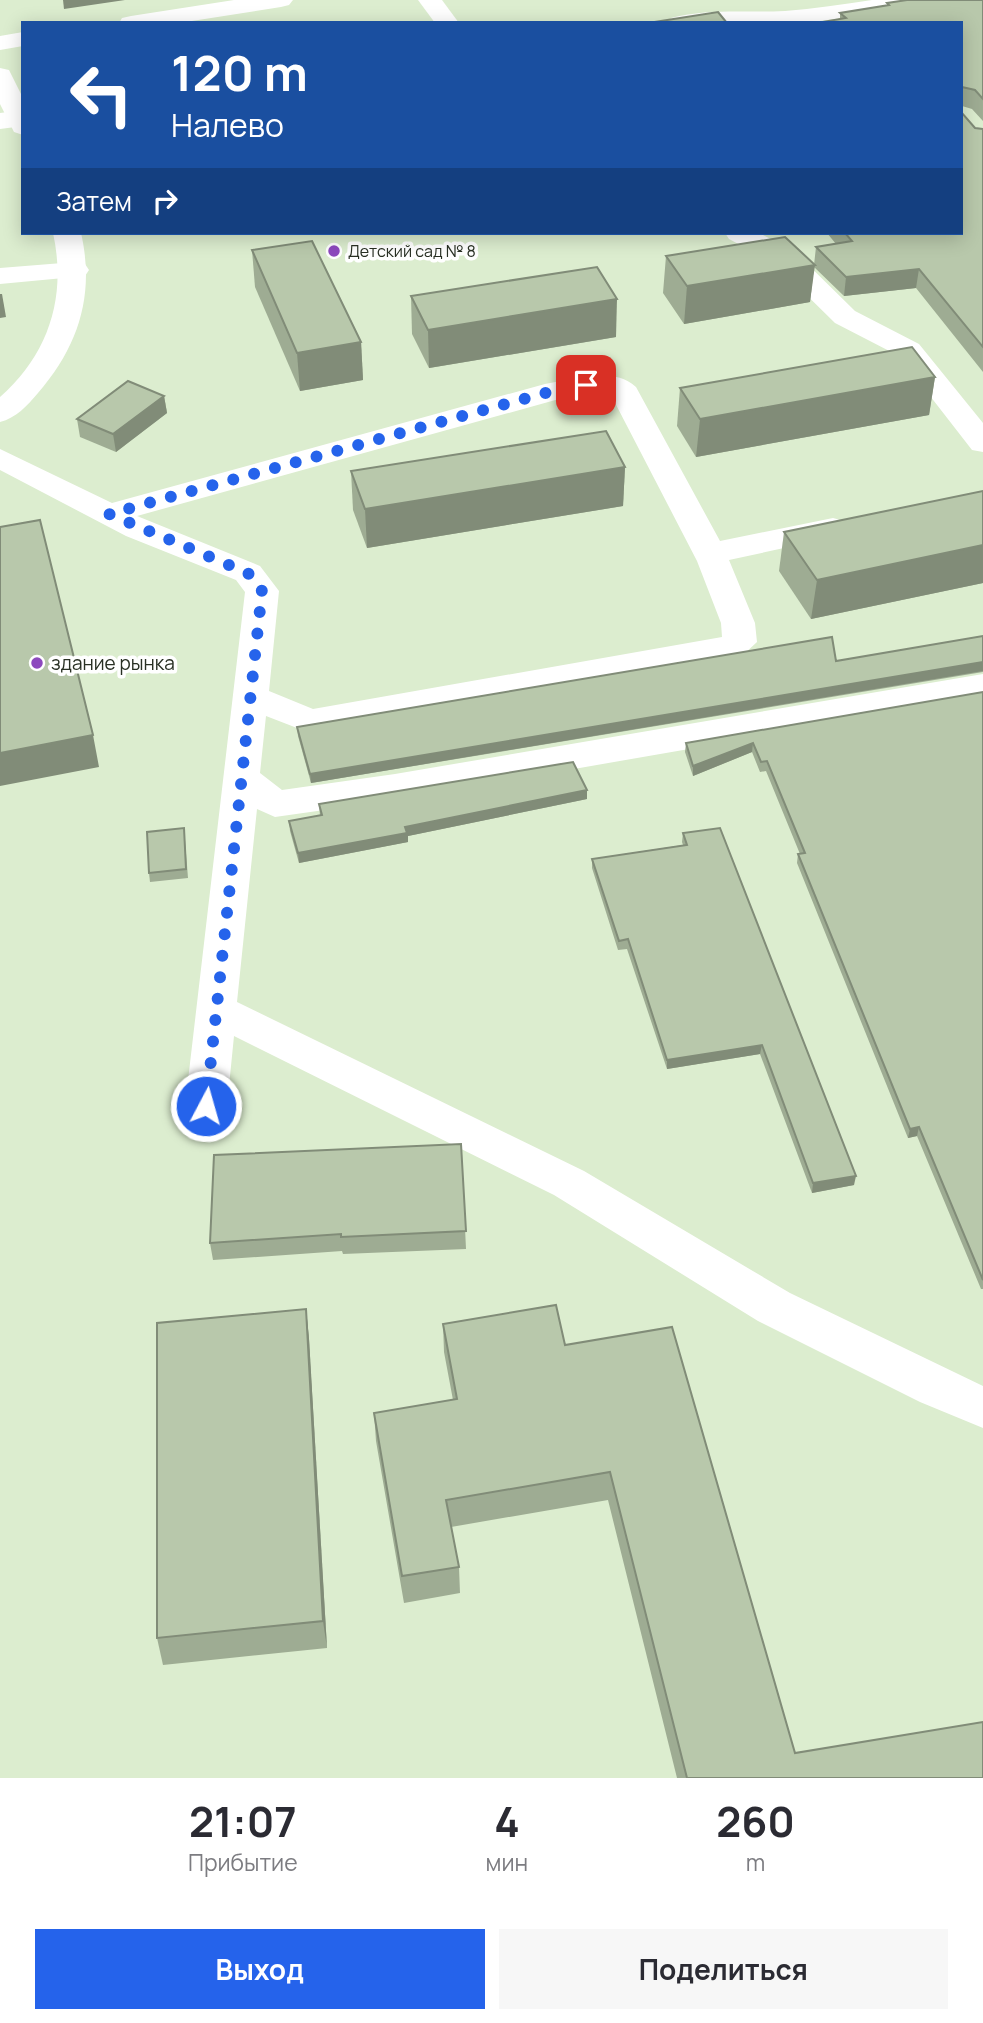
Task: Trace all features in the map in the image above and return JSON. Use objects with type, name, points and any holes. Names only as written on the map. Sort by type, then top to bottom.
[{"type":"street","points":[[144,21],[281,0]]},
{"type":"street","points":[[430,0],[446,21]]},
{"type":"street","points":[[726,20],[863,17],[929,0]]},
{"type":"street","points":[[0,43],[21,39]]},
{"type":"street","points":[[0,75],[16,121]]},
{"type":"street","points":[[0,413],[16,400],[50,358],[71,311],[75,270],[67,235]]},
{"type":"street","points":[[743,235],[784,257],[845,317],[909,350],[983,443]]},
{"type":"street","points":[[0,276],[75,270]]},
{"type":"street","points":[[109,514],[556,390],[586,385],[616,385],[625,393],[708,554],[742,630],[740,642],[731,647],[310,722],[252,697]]},
{"type":"street","points":[[0,458],[109,514],[248,573],[262,591],[244,779],[206,1106]]},
{"type":"street","points":[[708,554],[865,522]]},
{"type":"street","points":[[244,779],[275,804],[395,787],[983,686]]},
{"type":"street","points":[[217,1010],[569,1182],[775,1307],[937,1388],[983,1407]]},
{"type":"building","points":[[907,0],[983,0],[983,99],[975,90],[963,87],[963,21],[829,21],[846,18],[840,13],[889,5],[887,3]]},
{"type":"building","points":[[718,12],[725,21],[661,21]]},
{"type":"building","points":[[963,114],[975,128],[983,129],[983,347],[919,269],[846,277],[816,247],[852,241],[847,235],[963,235]]},
{"type":"building","points":[[785,237],[815,265],[687,286],[666,256]]},
{"type":"building","points":[[312,241],[361,342],[297,353],[252,250]]},
{"type":"building","points":[[597,267],[617,299],[428,330],[411,296]]},
{"type":"building","points":[[912,347],[935,377],[700,419],[680,388]]},
{"type":"building","points":[[128,381],[164,396],[113,434],[77,419]]},
{"type":"building","points":[[606,431],[625,467],[365,509],[351,471]]},
{"type":"building","points":[[983,491],[983,545],[817,580],[784,532]]},
{"type":"building","name":"здание рынка","points":[[40,520],[93,735],[0,753],[0,527]]},
{"type":"building","points":[[983,636],[983,662],[310,774],[297,727],[832,637],[836,661]]},
{"type":"building","points":[[983,692],[983,1280],[919,1127],[910,1129],[798,854],[805,853],[767,761],[761,762],[753,743],[693,766],[686,743]]},
{"type":"building","points":[[573,762],[587,790],[405,827],[407,833],[298,853],[289,821],[322,815],[319,804]]},
{"type":"building","points":[[184,828],[186,869],[149,873],[147,832]]},
{"type":"building","points":[[720,828],[856,1176],[813,1183],[762,1045],[667,1060],[628,939],[619,941],[592,859],[687,845],[683,833]]},
{"type":"building","points":[[461,1144],[466,1231],[341,1237],[341,1234],[210,1243],[214,1155]]},
{"type":"building","points":[[556,1305],[565,1345],[672,1327],[795,1753],[983,1722],[983,1778],[687,1778],[610,1472],[446,1500],[459,1567],[402,1576],[374,1413],[457,1399],[443,1324]]},
{"type":"building","points":[[306,1309],[323,1621],[157,1638],[157,1323]]},
{"type":"place","name":"Детский сад № 8","points":[[334,251]]},
{"type":"place","name":"здание рынка","points":[[37,663]]},
{"type":"route","points":[[206,1106],[244,779],[262,591],[248,573],[109,514],[556,390],[586,385]]}]
